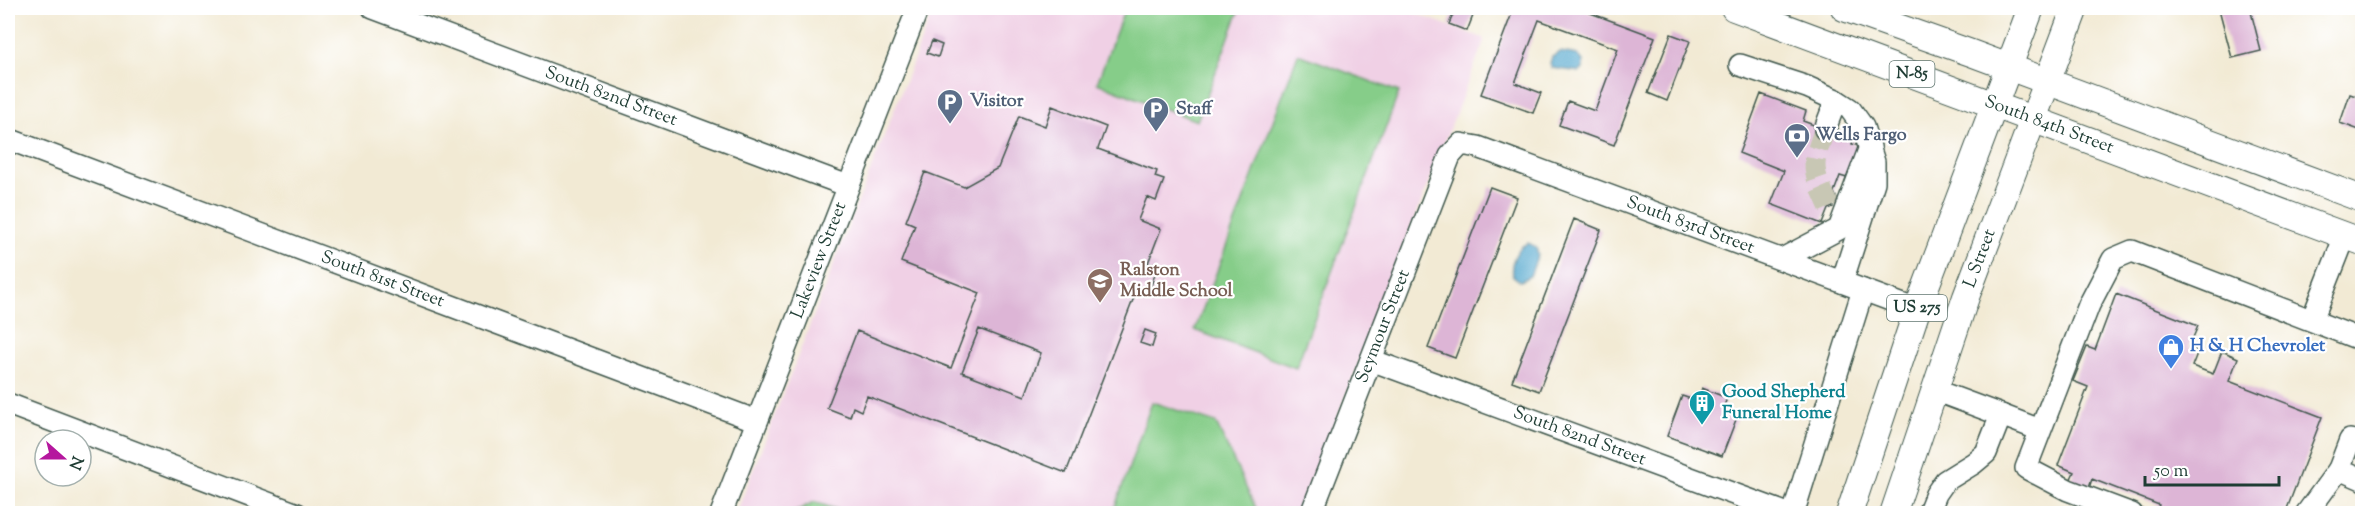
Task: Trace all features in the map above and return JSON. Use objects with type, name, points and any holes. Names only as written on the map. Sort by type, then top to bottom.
[{"type":"main road","name":"South 84th Street","points":[[1734,8],[2354,239]]},
{"type":"main road","name":"N-85","points":[[1844,8],[2047,81]]},
{"type":"main road","name":"US 275","points":[[1849,513],[1917,310],[2031,8]]},
{"type":"main road","name":"L Street","points":[[1893,513],[1966,297],[2075,8]]},
{"type":"main road","points":[[2047,81],[2362,199]]},
{"type":"street","name":"South 82nd Street","points":[[373,8],[848,186]]},
{"type":"street","name":"Lakeview Street","points":[[721,513],[918,8]]},
{"type":"street","points":[[1740,65],[1807,87],[1836,100],[1856,117],[1863,127],[1874,162],[1874,182],[1853,254],[1842,282]]},
{"type":"street","points":[[1825,129],[1836,100]]},
{"type":"street","name":"South 81st Street","points":[[8,138],[757,421]]},
{"type":"street","name":"South 83rd Street","points":[[1461,144],[1488,151],[1917,310]]},
{"type":"street","name":"Seymour Street","points":[[1311,513],[1450,156],[1461,144]]},
{"type":"street","points":[[1782,259],[1839,230],[1870,146]]},
{"type":"street","points":[[1830,208],[1853,254]]},
{"type":"street","points":[[2312,320],[2354,239]]},
{"type":"street","points":[[2132,513],[2068,489],[2026,468],[2089,305],[2113,259],[2132,251],[2362,340]]},
{"type":"street","points":[[1793,513],[1863,290]]},
{"type":"street","name":"South 82nd Street","points":[[1371,360],[1788,513]]},
{"type":"street","points":[[1934,390],[2040,429]]},
{"type":"street","points":[[8,404],[297,513]]},
{"type":"street","points":[[1928,513],[1936,494],[1945,481],[1986,453],[2001,415]]},
{"type":"street","points":[[2306,513],[2338,469],[2350,440],[2362,442]]},
{"type":"street","points":[[2338,469],[2362,479]]},
{"type":"shaded area","name":"Ralston Middle School","points":[[934,8],[1400,8],[1483,38],[1484,41],[1300,513],[736,514]]},
{"type":"green space","points":[[1125,8],[1240,8],[1197,121],[1097,83]]},
{"type":"green space","points":[[1298,54],[1399,92],[1296,368],[1195,330]]},
{"type":"green space","points":[[1152,402],[1216,423],[1258,513],[1113,513]]},
{"type":"green space","points":[[814,502],[848,513],[792,513]]},
{"type":"water","points":[[1560,52],[1578,55],[1583,61],[1583,69],[1580,72],[1552,68],[1550,63],[1552,57]]},
{"type":"water","points":[[1528,243],[1536,247],[1538,255],[1530,276],[1520,281],[1512,275],[1512,266],[1517,252]]},
{"type":"building","points":[[1456,8],[1476,8],[1467,31],[1449,24]]},
{"type":"building","points":[[1514,8],[1577,8],[1655,37],[1614,145],[1559,125],[1568,101],[1595,111],[1618,49],[1539,20],[1515,83],[1541,93],[1533,113],[1481,94]]},
{"type":"building","points":[[2250,8],[2261,51],[2232,58],[2219,9]]},
{"type":"building","points":[[1671,34],[1690,41],[1667,101],[1648,93]]},
{"type":"building","points":[[932,41],[942,45],[938,57],[927,53]]},
{"type":"building","points":[[1761,94],[1806,111],[1803,121],[1853,140],[1852,144],[1859,146],[1853,177],[1840,176],[1834,192],[1837,199],[1831,201],[1833,207],[1828,209],[1822,224],[1771,204],[1784,171],[1739,153]]},
{"type":"building","points":[[2350,94],[2362,98],[2362,131],[2340,123]]},
{"type":"building","points":[[1052,106],[1106,127],[1098,149],[1157,171],[1155,177],[1164,180],[1156,201],[1147,197],[1138,220],[1161,229],[1148,263],[1158,266],[1149,291],[1138,287],[1066,473],[867,396],[861,411],[853,407],[850,417],[827,408],[857,331],[951,368],[980,293],[901,262],[915,225],[906,221],[925,172],[964,187],[998,168],[1019,116],[1045,126]],"holes":[[[979,329],[1041,353],[1025,396],[962,372]]]},
{"type":"building","points":[[1490,187],[1517,197],[1455,358],[1428,348]]},
{"type":"building","points":[[1574,219],[1601,230],[1539,391],[1512,381]]},
{"type":"building","points":[[2116,294],[2198,326],[2189,347],[2198,351],[2192,366],[2213,374],[2222,351],[2238,358],[2229,381],[2322,417],[2285,514],[2156,514],[2159,505],[2092,479],[2088,491],[2069,483],[2074,472],[2058,465],[2088,387],[2073,381],[2087,347],[2095,350]]},
{"type":"building","points":[[1145,330],[1156,334],[1152,347],[1140,343]]},
{"type":"building","name":"Good Shepherd Funeral Home","points":[[1702,388],[1727,398],[1724,406],[1729,408],[1727,413],[1737,417],[1722,456],[1667,436],[1682,396],[1697,401]]},
{"type":"tunnel","points":[[1825,129],[1815,162],[1815,170],[1830,208]]},
{"type":"place","name":"Visitor","points":[[950,125]]},
{"type":"place","name":"Staff","points":[[1156,133]]},
{"type":"place","name":"Wells Fargo","points":[[1797,159]]},
{"type":"place","name":"Ralston Middle School","points":[[1100,304]]},
{"type":"place","name":"H & H Chevrolet","points":[[2171,370]]},
{"type":"place","name":"Good Shepherd Funeral Home","points":[[1702,426]]}]
